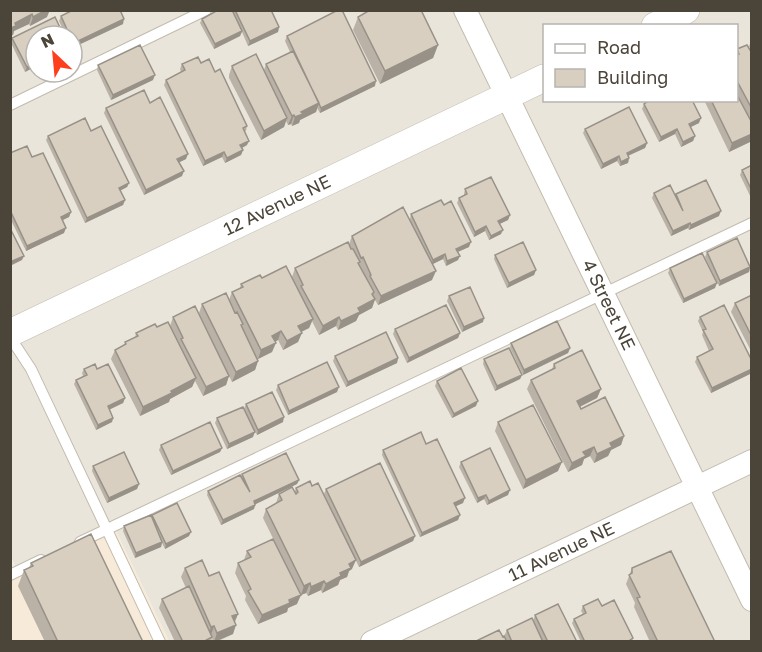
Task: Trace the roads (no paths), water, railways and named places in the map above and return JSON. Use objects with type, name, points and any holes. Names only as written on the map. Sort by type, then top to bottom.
[{"type":"street","name":"4 Street NE","points":[[465,10],[752,600]]},
{"type":"street","points":[[659,24],[686,10]]},
{"type":"street","name":"12 Avenue NE","points":[[10,335],[543,78]]},
{"type":"street","name":"11 Avenue NE","points":[[372,642],[752,461]]},
{"type":"lane","points":[[10,105],[206,10]]},
{"type":"lane","points":[[75,545],[752,223]]},
{"type":"lane","points":[[10,335],[31,369],[159,642]]},
{"type":"lane","points":[[10,574],[53,555]]}]
